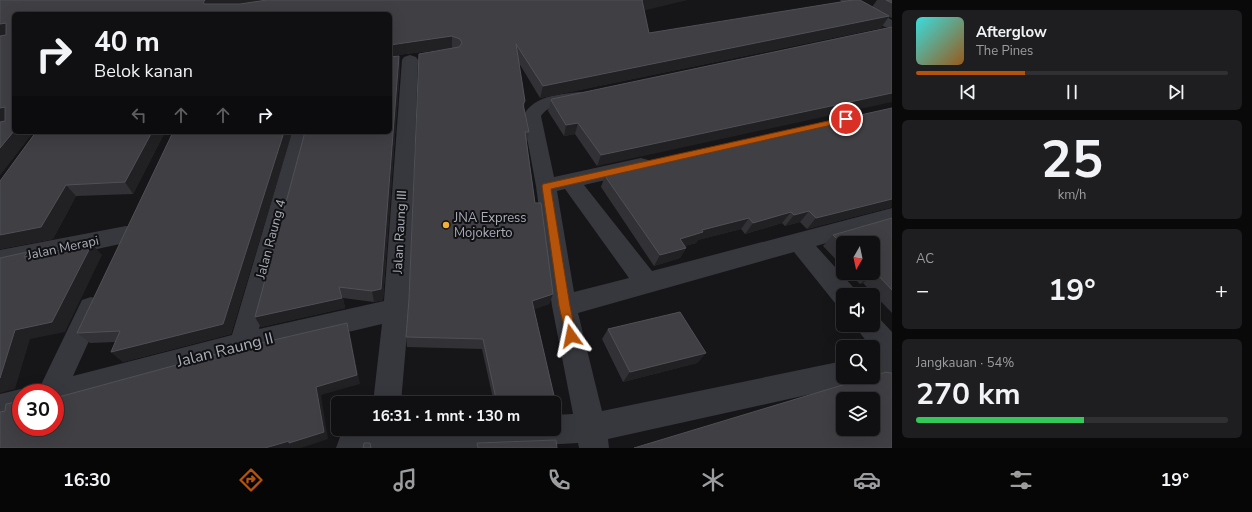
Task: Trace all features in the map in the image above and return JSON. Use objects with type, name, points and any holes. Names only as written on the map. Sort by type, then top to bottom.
[{"type":"street","points":[[847,0],[886,30]]},
{"type":"street","name":"Jalan Raung III","points":[[388,396],[396,309],[410,60]]},
{"type":"street","points":[[592,438],[564,306],[558,184],[532,116],[534,111],[543,105],[596,93]]},
{"type":"street","name":"Jalan Raung 4","points":[[242,345],[300,134]]},
{"type":"street","points":[[558,184],[662,160]]},
{"type":"street","points":[[558,184],[647,283]]},
{"type":"street","points":[[116,256],[136,214]]},
{"type":"street","points":[[564,306],[892,216]]},
{"type":"street","name":"Jalan Merapi","points":[[0,260],[126,235]]},
{"type":"street","points":[[799,242],[838,288]]},
{"type":"street","points":[[55,384],[98,292]]},
{"type":"street","name":"Jalan Raung II","points":[[64,393],[242,345],[396,309]]},
{"type":"street","points":[[875,332],[892,352]]},
{"type":"street","points":[[880,367],[892,364]]},
{"type":"street","points":[[488,436],[592,438],[836,376]]},
{"type":"street","points":[[0,408],[12,405]]},
{"type":"street","points":[[351,448],[379,436]]},
{"type":"building","points":[[0,0],[205,0],[203,3],[205,4],[240,4],[267,0],[642,0],[649,33],[853,0],[860,0],[889,16],[543,86],[516,44],[525,101],[523,104],[529,132],[525,132],[535,203],[541,203],[553,294],[532,301],[554,396],[495,396],[483,339],[406,337],[409,299],[419,54],[459,47],[462,43],[460,39],[452,36],[392,45],[392,12],[12,12],[12,133],[0,148],[0,122],[5,121],[5,107],[0,108],[0,36],[6,35],[6,23],[0,24]]},
{"type":"building","points":[[892,27],[892,93],[601,155],[578,123],[566,125],[551,100],[552,99]]},
{"type":"building","points":[[399,56],[381,289],[372,291],[339,287],[342,298],[255,317],[304,134],[392,134],[392,57]]},
{"type":"building","points":[[892,108],[892,199],[816,218],[809,211],[794,215],[791,212],[753,223],[749,218],[702,230],[703,232],[680,239],[686,248],[660,255],[605,176],[615,174],[612,170]]},
{"type":"building","points":[[35,134],[151,134],[125,182],[66,185],[41,227],[0,235],[0,181]]},
{"type":"building","points":[[172,134],[283,134],[223,324],[111,352],[120,331],[77,333]]},
{"type":"building","points":[[892,218],[892,290],[880,277],[880,236],[836,236],[836,238],[833,235]]},
{"type":"building","points":[[92,244],[52,322],[15,330],[0,378],[0,258],[27,252],[24,257]]},
{"type":"building","points":[[680,312],[706,353],[630,372],[608,329]]},
{"type":"building","points":[[347,323],[357,375],[316,387],[324,432],[289,443],[289,441],[265,448],[0,448],[0,412],[5,411],[6,404],[12,403],[12,436],[64,436],[64,396],[235,349]]},
{"type":"building","points":[[886,372],[892,373],[892,448],[634,448],[846,384],[880,384],[880,374]]},
{"type":"building","points":[[556,440],[557,448],[478,448],[477,443]]},
{"type":"building","points":[[364,443],[370,443],[371,448],[363,448]]},
{"type":"place","name":"JNA Express Mojokerto","points":[[446,225]]},
{"type":"route","points":[[571,336],[564,306],[546,186],[846,119]]}]
